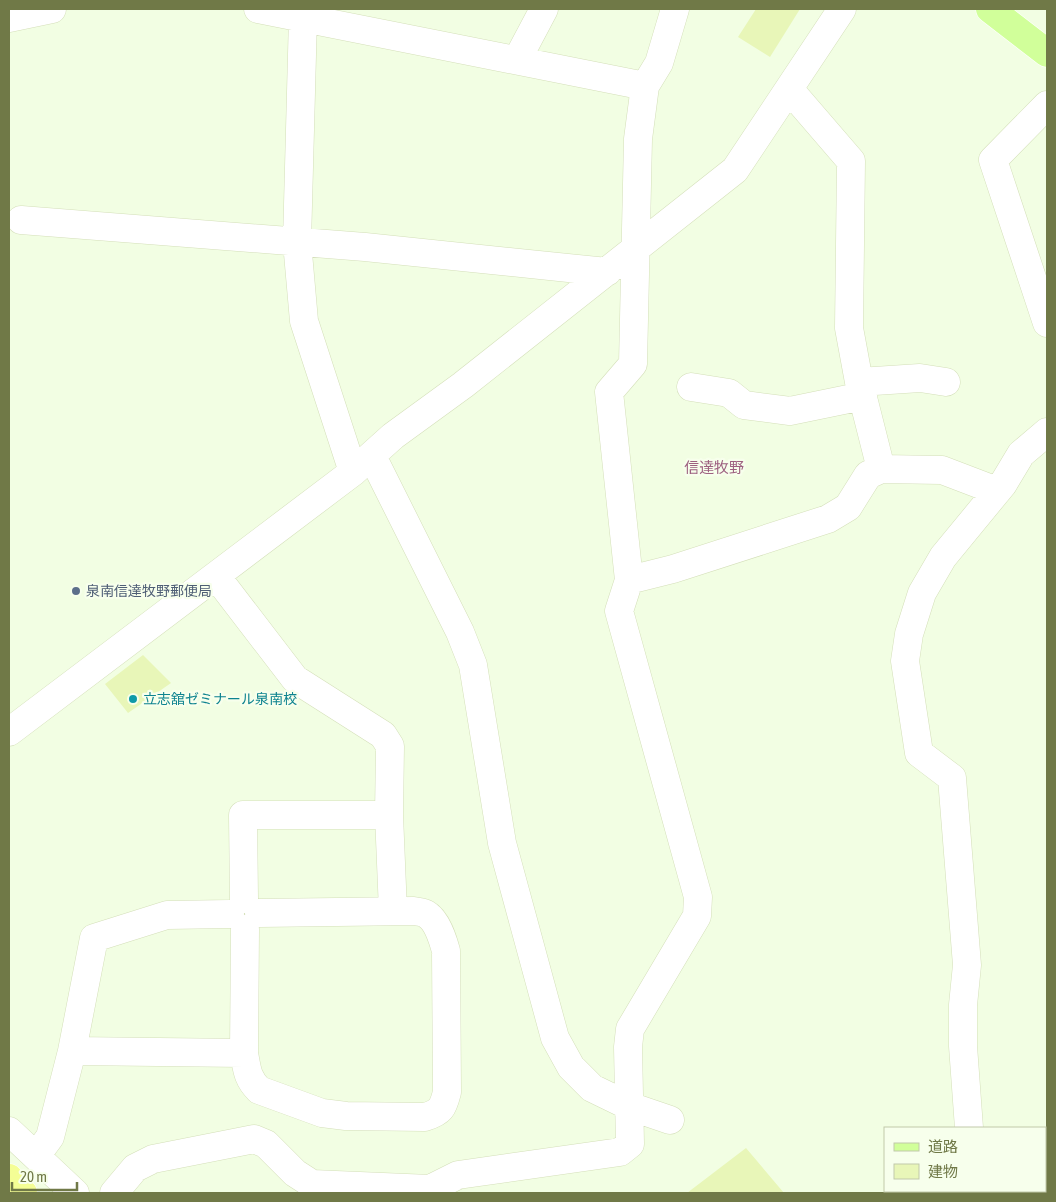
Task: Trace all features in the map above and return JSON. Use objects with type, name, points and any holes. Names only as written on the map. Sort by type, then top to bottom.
[{"type":"highway","points":[[9,1178],[23,1193]]},
{"type":"main road","points":[[990,9],[1047,53]]},
{"type":"street","points":[[9,18],[52,9]]},
{"type":"street","points":[[258,9],[645,86]]},
{"type":"street","points":[[517,60],[544,9]]},
{"type":"street","points":[[114,1193],[135,1168],[153,1158],[254,1139],[266,1144],[294,1173],[312,1184],[430,1189],[458,1175],[620,1152],[630,1144],[628,1047],[630,1029],[697,916],[698,897],[619,611],[629,580],[609,392],[633,364],[638,139],[645,86],[659,63],[675,9]]},
{"type":"street","points":[[9,732],[362,464],[393,436],[463,385],[735,170],[842,9]]},
{"type":"street","points":[[303,17],[297,242],[304,321],[362,464],[460,632],[473,665],[502,842],[555,1038],[571,1067],[592,1088],[629,1106],[670,1120]]},
{"type":"street","points":[[789,89],[851,161],[849,328],[880,469]]},
{"type":"street","points":[[1047,105],[993,160],[1047,323]]},
{"type":"street","points":[[21,220],[365,248],[607,272]]},
{"type":"street","points":[[691,387],[729,393],[744,404],[790,411],[861,389],[920,378],[946,382]]},
{"type":"street","points":[[969,1127],[963,1046],[963,1005],[967,965],[952,778],[919,753],[905,661],[909,634],[922,593],[943,557],[1003,484],[1021,454],[1047,432]]},
{"type":"street","points":[[629,580],[673,569],[828,519],[848,507],[868,475],[880,469],[942,470],[997,491]]},
{"type":"street","points":[[216,576],[295,678],[383,735],[390,746],[389,815],[393,911]]},
{"type":"street","points":[[36,1156],[50,1137],[72,1051],[94,938],[167,914],[244,914],[414,911],[426,914],[434,922],[442,936],[446,951],[447,1092],[445,1103],[437,1113],[425,1117],[346,1116],[322,1113],[259,1090],[252,1083],[247,1073],[244,1053],[244,914],[243,815],[389,815]]},
{"type":"street","points":[[72,1051],[244,1053]]},
{"type":"street","points":[[9,1131],[75,1193]]},
{"type":"building","points":[[756,9],[800,9],[770,57],[738,37]]},
{"type":"building","name":"立志舘ゼミナール泉南校","points":[[143,655],[171,683],[128,713],[105,684]]},
{"type":"building","points":[[746,1148],[784,1193],[687,1193]]},
{"type":"place","name":"泉南信達牧野郵便局","points":[[76,591]]},
{"type":"place","name":"立志舘ゼミナール泉南校","points":[[133,699]]},
{"type":"district","name":"信達牧野","points":[[714,468]]}]
